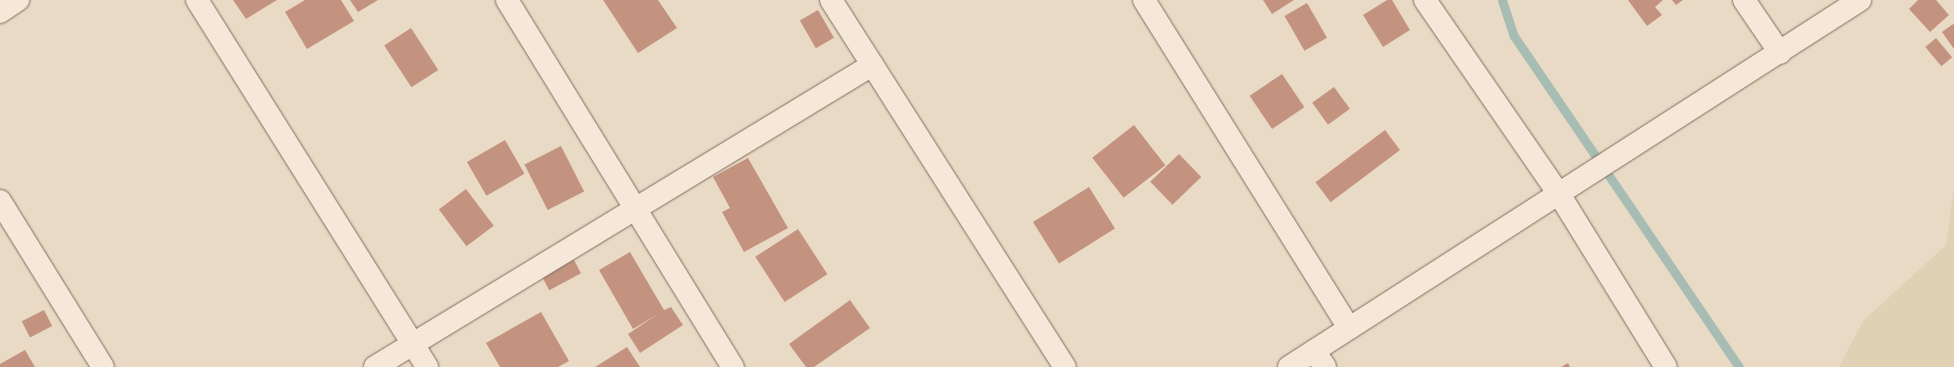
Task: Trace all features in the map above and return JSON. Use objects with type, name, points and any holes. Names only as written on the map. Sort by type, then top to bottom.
[{"type":"street","points":[[0,12],[18,0]]},
{"type":"street","points":[[197,0],[427,367]]},
{"type":"street","points":[[507,0],[733,367]]},
{"type":"street","points":[[831,0],[1064,367]]},
{"type":"street","points":[[1144,0],[1350,328]]},
{"type":"street","points":[[1425,0],[1559,194],[1666,367]]},
{"type":"street","points":[[1744,0],[1780,53]]},
{"type":"street","points":[[1289,367],[1319,359],[1350,328],[1780,53],[1860,0]]},
{"type":"street","points":[[375,367],[412,343],[636,210],[872,65]]},
{"type":"street","points":[[0,201],[103,367]]},
{"type":"shaded area","points":[[1954,187],[1954,367],[1839,367],[1863,321],[1946,245]]},
{"type":"building","points":[[233,0],[277,0],[246,19]]},
{"type":"building","points":[[305,0],[341,0],[354,21],[307,49],[285,12]]},
{"type":"building","points":[[350,0],[378,0],[358,12]]},
{"type":"building","points":[[603,0],[658,0],[677,28],[638,53]]},
{"type":"building","points":[[1263,0],[1294,0],[1272,14]]},
{"type":"building","points":[[1387,0],[1392,0],[1410,30],[1383,47],[1363,15]]},
{"type":"building","points":[[1628,0],[1663,0],[1655,7],[1662,15],[1647,26]]},
{"type":"building","points":[[1672,0],[1683,0],[1676,5]]},
{"type":"building","points":[[1918,0],[1936,0],[1949,15],[1930,32],[1909,9]]},
{"type":"building","points":[[1307,3],[1327,38],[1304,51],[1284,16]]},
{"type":"building","points":[[818,10],[834,38],[816,48],[800,20]]},
{"type":"building","points":[[1953,24],[1954,25],[1954,49],[1942,32]]},
{"type":"building","points":[[411,28],[438,70],[411,87],[384,45]]},
{"type":"building","points":[[1936,38],[1952,57],[1941,66],[1925,47]]},
{"type":"building","points":[[1282,74],[1304,107],[1272,129],[1250,96]]},
{"type":"building","points":[[1334,87],[1350,109],[1328,125],[1312,103]]},
{"type":"building","points":[[1134,125],[1165,165],[1124,198],[1092,158]]},
{"type":"building","points":[[1385,130],[1400,150],[1331,202],[1316,182]]},
{"type":"building","points":[[505,140],[524,174],[486,196],[467,162]]},
{"type":"building","points":[[561,146],[584,191],[548,210],[524,165]]},
{"type":"building","points":[[1179,154],[1201,177],[1172,205],[1150,182]]},
{"type":"building","points":[[748,158],[788,228],[744,252],[722,212],[730,208],[713,177]]},
{"type":"building","points":[[1089,187],[1115,229],[1059,264],[1033,222]]},
{"type":"building","points":[[466,189],[494,226],[467,246],[439,209]]},
{"type":"building","points":[[798,229],[827,274],[785,302],[755,257]]},
{"type":"building","points":[[630,252],[664,310],[671,307],[683,325],[640,353],[628,334],[658,314],[633,329],[599,270]]},
{"type":"building","points":[[574,260],[581,273],[549,290],[542,277]]},
{"type":"building","points":[[850,300],[870,328],[814,367],[806,367],[789,344]]},
{"type":"building","points":[[44,310],[52,326],[30,337],[22,321]]},
{"type":"building","points":[[541,312],[569,361],[558,367],[500,367],[486,343]]},
{"type":"building","points":[[627,347],[640,367],[595,367]]},
{"type":"building","points":[[25,350],[35,367],[0,367],[0,364]]},
{"type":"building","points":[[1568,363],[1570,367],[1561,367]]},
{"type":"waterway","points":[[1502,0],[1514,36],[1739,367]]}]
